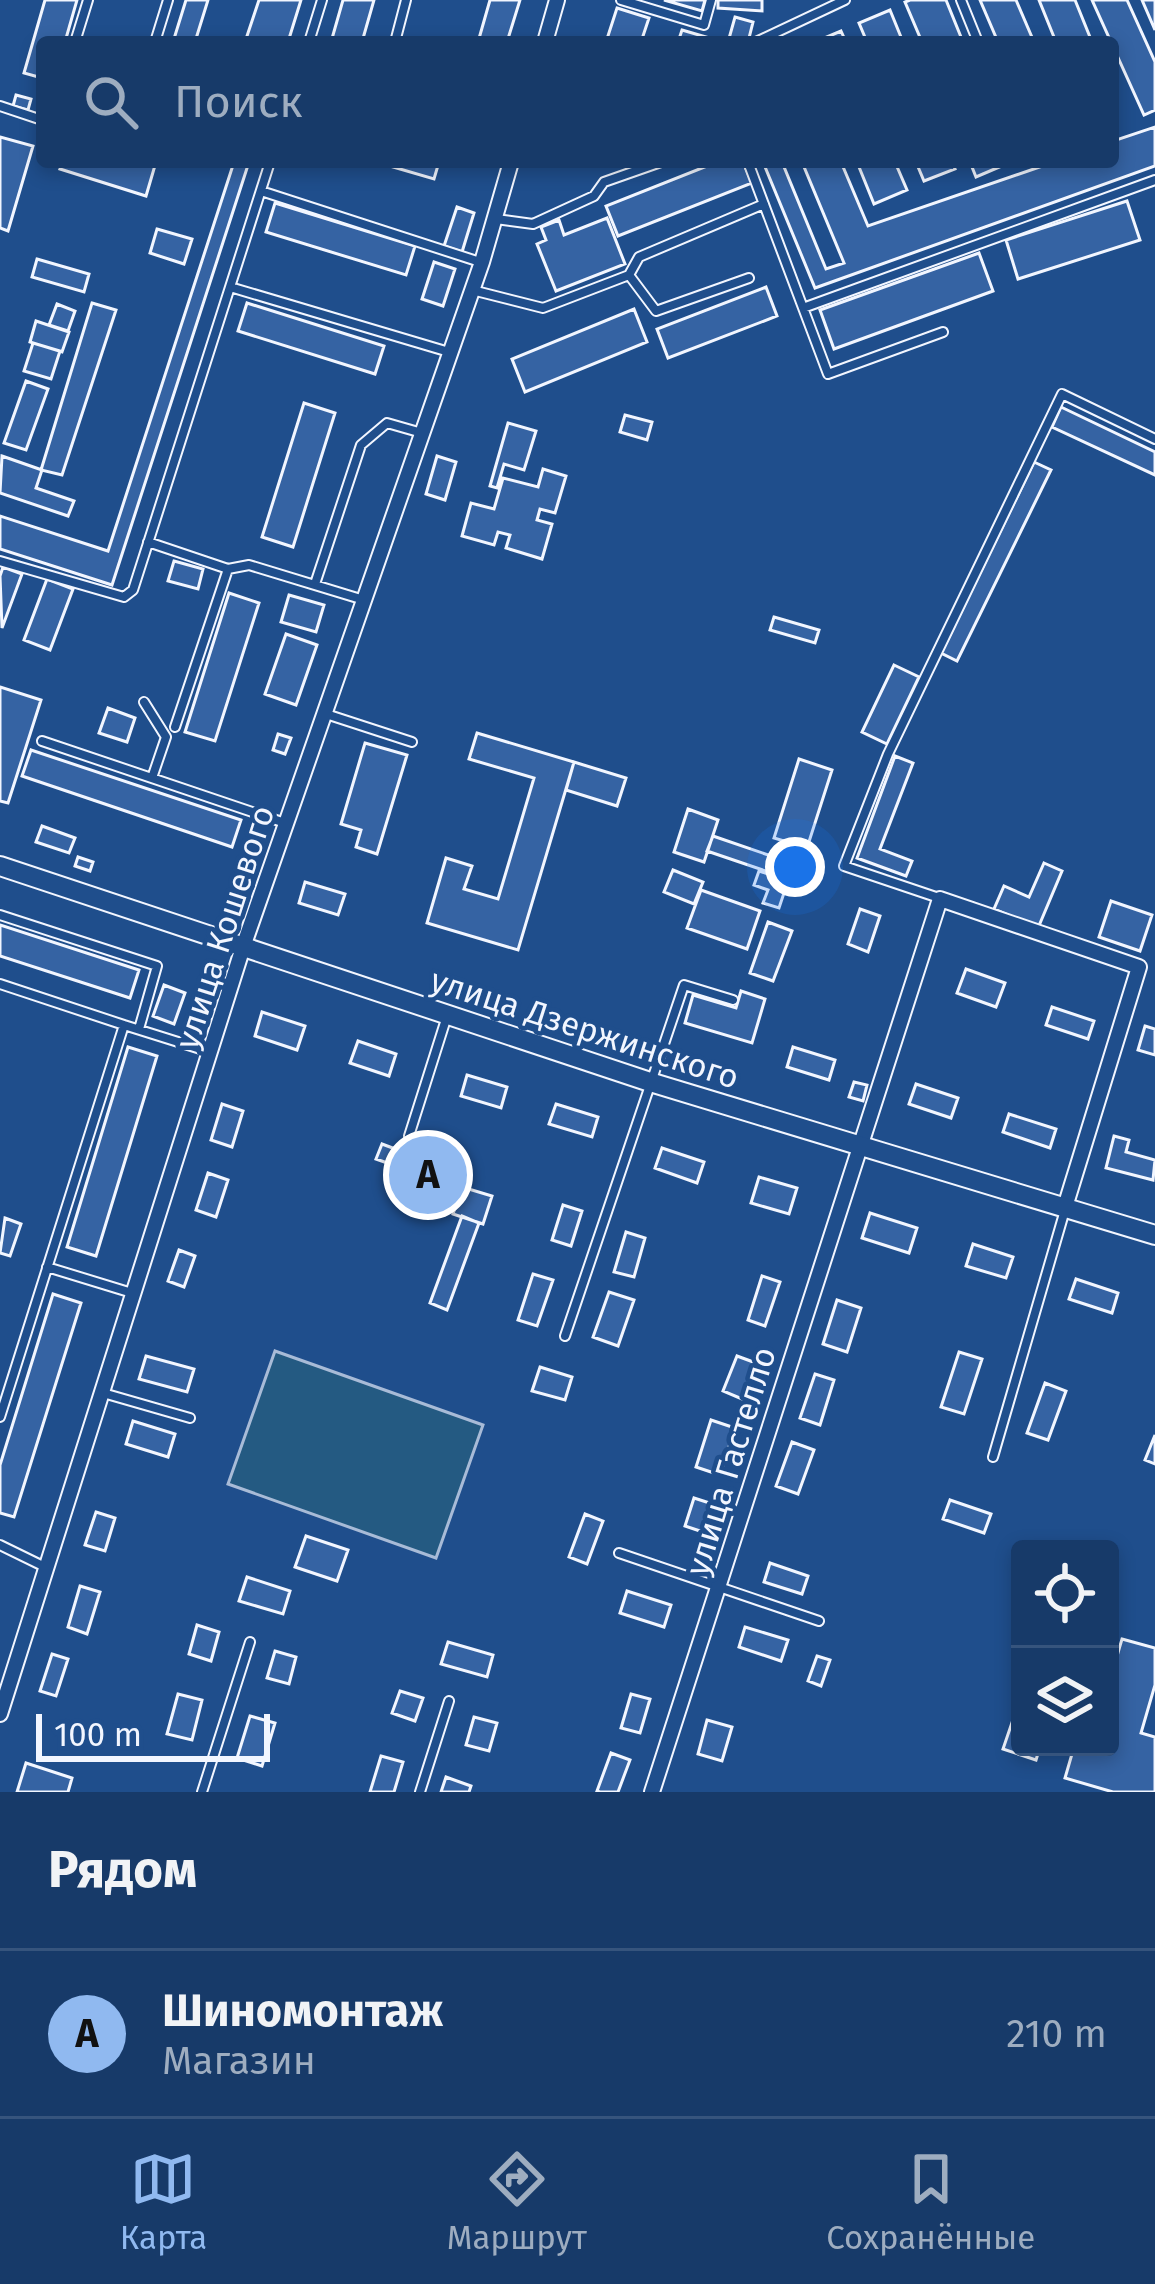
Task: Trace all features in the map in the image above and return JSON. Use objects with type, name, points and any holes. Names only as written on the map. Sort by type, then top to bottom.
[{"type":"street","points":[[547,36],[557,0]]},
{"type":"street","name":"улица Кошевого","points":[[0,1714],[8,1665],[46,1568],[244,944],[482,262],[507,168]]},
{"type":"street","name":"улица Дзержинского","points":[[0,866],[650,1082],[1155,1234]]},
{"type":"street","points":[[940,899],[1139,967],[1065,1207]]},
{"type":"street","name":"улица Гастелло","points":[[652,1792],[940,899]]},
{"type":"lane","points":[[77,36],[88,0]]},
{"type":"lane","points":[[157,36],[168,0]]},
{"type":"lane","points":[[311,36],[322,0]]},
{"type":"lane","points":[[397,36],[406,0]]},
{"type":"lane","points":[[621,0],[704,25],[711,0]]},
{"type":"lane","points":[[769,36],[845,0]]},
{"type":"lane","points":[[961,0],[976,36]]},
{"type":"lane","points":[[0,106],[36,118]]},
{"type":"lane","points":[[0,561],[124,597],[133,590],[268,168]]},
{"type":"lane","points":[[494,218],[532,224],[594,196],[604,182],[644,168]]},
{"type":"lane","points":[[750,168],[828,374],[943,332]]},
{"type":"lane","points":[[803,308],[1155,180]]},
{"type":"lane","points":[[261,191],[482,262]]},
{"type":"lane","points":[[472,290],[543,308],[629,275],[639,257],[764,205]]},
{"type":"lane","points":[[629,275],[656,311],[749,278]]},
{"type":"lane","points":[[230,287],[450,353]]},
{"type":"lane","points":[[940,899],[844,866],[888,754],[1062,394],[1155,439]]},
{"type":"lane","points":[[315,584],[361,445],[387,423],[422,433]]},
{"type":"lane","points":[[148,542],[228,569],[249,565],[364,600]]},
{"type":"lane","points":[[175,727],[228,569]]},
{"type":"lane","points":[[144,702],[166,737],[152,778]]},
{"type":"lane","points":[[325,714],[412,742]]},
{"type":"lane","points":[[42,741],[286,823]]},
{"type":"lane","points":[[0,915],[158,966],[139,1029]]},
{"type":"lane","points":[[0,984],[210,1052]]},
{"type":"lane","points":[[565,1336],[684,985],[733,1000]]},
{"type":"lane","points":[[410,1136],[447,1015]]},
{"type":"lane","points":[[0,1417],[5,1386],[124,1024]]},
{"type":"lane","points":[[993,1456],[1065,1207]]},
{"type":"lane","points":[[47,1267],[134,1294]]},
{"type":"lane","points":[[102,1392],[190,1418]]},
{"type":"lane","points":[[0,1546],[46,1568]]},
{"type":"lane","points":[[619,1553],[819,1621]]},
{"type":"lane","points":[[202,1792],[250,1642]]},
{"type":"lane","points":[[420,1792],[449,1701]]},
{"type":"shaded area","points":[[275,1351],[483,1425],[436,1558],[228,1484]]},
{"type":"building","points":[[45,0],[77,0],[67,36],[36,36],[36,76],[24,73]]},
{"type":"building","points":[[186,0],[208,0],[197,36],[175,36]]},
{"type":"building","points":[[259,0],[301,0],[290,36],[247,36]]},
{"type":"building","points":[[343,0],[374,0],[364,36],[333,36]]},
{"type":"building","points":[[490,0],[520,0],[509,36],[480,36]]},
{"type":"building","points":[[664,0],[705,0],[702,11]]},
{"type":"building","points":[[718,0],[762,0],[762,11],[718,8]]},
{"type":"building","points":[[946,0],[961,36],[919,36],[905,2]]},
{"type":"building","points":[[980,0],[1016,0],[1031,36],[995,36]]},
{"type":"building","points":[[1039,0],[1075,0],[1090,36],[1054,36]]},
{"type":"building","points":[[1092,0],[1127,0],[1155,62],[1155,110],[1144,115],[1119,60],[1119,36],[1108,36]]},
{"type":"building","points":[[1142,0],[1155,0],[1155,30]]},
{"type":"building","points":[[617,8],[649,18],[643,36],[608,36]]},
{"type":"building","points":[[890,10],[901,36],[864,36],[859,23]]},
{"type":"building","points":[[735,17],[753,22],[750,36],[730,36]]},
{"type":"building","points":[[16,95],[31,99],[28,110],[13,106]]},
{"type":"building","points":[[1155,127],[1155,166],[815,288],[765,168],[784,168],[826,269],[844,263],[804,168],[844,168],[868,226],[1037,168],[1119,168],[1119,139]]},
{"type":"building","points":[[0,137],[33,146],[8,231],[0,228]]},
{"type":"building","points":[[60,168],[154,168],[146,196]]},
{"type":"building","points":[[232,168],[247,168],[112,585],[0,549],[0,516],[108,551]]},
{"type":"building","points":[[396,168],[437,168],[434,179]]},
{"type":"building","points":[[702,168],[746,168],[752,183],[618,236],[606,206]]},
{"type":"building","points":[[859,168],[898,168],[907,190],[874,204]]},
{"type":"building","points":[[919,168],[955,169],[924,181]]},
{"type":"building","points":[[972,168],[997,168],[976,177]]},
{"type":"building","points":[[1127,201],[1140,240],[1018,279],[1006,240]]},
{"type":"building","points":[[275,203],[415,246],[406,275],[266,232]]},
{"type":"building","points":[[457,207],[474,213],[462,252],[444,246]]},
{"type":"building","points":[[607,218],[625,264],[556,291],[537,244],[546,240],[541,227],[559,220],[564,235]]},
{"type":"building","points":[[157,229],[192,239],[184,264],[150,253]]},
{"type":"building","points":[[979,253],[993,291],[834,349],[820,310]]},
{"type":"building","points":[[37,259],[89,274],[84,292],[32,277]]},
{"type":"building","points":[[434,262],[455,269],[443,306],[422,299]]},
{"type":"building","points":[[766,287],[777,316],[668,358],[657,329]]},
{"type":"building","points":[[92,303],[116,310],[62,475],[41,470]]},
{"type":"building","points":[[247,303],[384,346],[375,374],[238,331]]},
{"type":"building","points":[[57,304],[75,311],[68,331],[49,325]]},
{"type":"building","points":[[634,309],[647,342],[525,392],[512,359]]},
{"type":"building","points":[[36,321],[69,332],[62,352],[30,342]]},
{"type":"building","points":[[33,343],[60,351],[51,379],[24,371]]},
{"type":"building","points":[[26,381],[48,389],[26,450],[4,443]]},
{"type":"building","points":[[304,403],[335,413],[293,547],[262,537]]},
{"type":"building","points":[[1061,407],[1155,452],[1155,475],[1052,427]]},
{"type":"building","points":[[625,415],[652,422],[647,440],[620,432]]},
{"type":"building","points":[[508,423],[536,431],[524,470],[504,464],[497,488],[490,486]]},
{"type":"building","points":[[2,456],[42,470],[36,488],[74,501],[68,516],[0,493]]},
{"type":"building","points":[[437,456],[456,462],[445,500],[426,494]]},
{"type":"building","points":[[1034,462],[1051,470],[957,661],[941,653]]},
{"type":"building","points":[[543,469],[566,476],[555,513],[540,509],[537,520],[552,524],[542,559],[506,548],[510,535],[498,532],[494,545],[462,536],[471,503],[494,509],[503,478],[538,487]]},
{"type":"building","points":[[174,561],[203,569],[198,589],[168,581]]},
{"type":"building","points":[[3,567],[22,574],[2,628],[0,576]]},
{"type":"building","points":[[47,579],[73,589],[50,650],[24,640]]},
{"type":"building","points":[[229,593],[259,603],[215,741],[185,732]]},
{"type":"building","points":[[289,595],[324,605],[316,632],[281,622]]},
{"type":"building","points":[[774,617],[819,630],[815,643],[770,630]]},
{"type":"building","points":[[286,634],[317,645],[296,705],[265,694]]},
{"type":"building","points":[[894,665],[919,677],[887,744],[862,732]]},
{"type":"building","points":[[0,687],[41,700],[8,803],[0,801]]},
{"type":"building","points":[[108,708],[135,718],[127,742],[99,733]]},
{"type":"building","points":[[477,733],[574,762],[518,950],[427,923],[446,858],[472,866],[464,889],[498,899],[534,778],[469,759]]},
{"type":"building","points":[[278,734],[291,738],[285,754],[273,750]]},
{"type":"building","points":[[365,743],[407,755],[377,854],[356,847],[361,830],[341,824]]},
{"type":"building","points":[[31,750],[241,820],[232,847],[22,776]]},
{"type":"building","points":[[895,756],[913,763],[880,849],[912,861],[906,876],[857,858]]},
{"type":"building","points":[[799,759],[832,770],[807,848],[774,838]]},
{"type":"building","points":[[574,762],[626,778],[617,806],[566,790]]},
{"type":"building","points":[[688,809],[718,820],[704,862],[674,852]]},
{"type":"building","points":[[42,826],[75,838],[69,853],[36,842]]},
{"type":"building","points":[[713,836],[809,869],[804,884],[707,851]]},
{"type":"building","points":[[78,857],[93,862],[90,871],[75,866]]},
{"type":"building","points":[[1044,863],[1062,871],[1038,928],[994,909],[1004,886],[1029,897]]},
{"type":"building","points":[[673,870],[703,882],[694,904],[664,892]]},
{"type":"building","points":[[759,871],[788,881],[779,908],[763,903],[768,890],[754,885]]},
{"type":"building","points":[[305,882],[345,894],[338,915],[299,903]]},
{"type":"building","points":[[701,890],[760,911],[747,949],[687,928]]},
{"type":"building","points":[[1111,901],[1152,915],[1140,951],[1099,937]]},
{"type":"building","points":[[860,909],[880,916],[868,952],[848,944]]},
{"type":"building","points":[[768,922],[792,931],[773,981],[750,973]]},
{"type":"building","points":[[0,925],[139,970],[130,998],[0,956]]},
{"type":"building","points":[[966,969],[1005,983],[996,1007],[957,993]]},
{"type":"building","points":[[164,985],[185,993],[174,1024],[153,1016]]},
{"type":"building","points":[[741,991],[765,999],[752,1043],[685,1023],[693,995],[736,1008]]},
{"type":"building","points":[[1052,1007],[1094,1021],[1088,1039],[1046,1025]]},
{"type":"building","points":[[262,1012],[305,1026],[297,1050],[255,1036]]},
{"type":"building","points":[[1145,1026],[1155,1029],[1155,1055],[1138,1050]]},
{"type":"building","points":[[358,1041],[396,1054],[389,1076],[350,1063]]},
{"type":"building","points":[[128,1047],[157,1056],[96,1256],[67,1247]]},
{"type":"building","points":[[793,1047],[835,1060],[829,1080],[787,1067]]},
{"type":"building","points":[[467,1075],[507,1087],[501,1108],[461,1096]]},
{"type":"building","points":[[854,1082],[867,1085],[863,1101],[849,1097]]},
{"type":"building","points":[[916,1084],[958,1098],[951,1118],[909,1104]]},
{"type":"building","points":[[222,1104],[243,1111],[232,1147],[211,1140]]},
{"type":"building","points":[[556,1104],[598,1117],[592,1137],[549,1124]]},
{"type":"building","points":[[1009,1114],[1056,1129],[1050,1148],[1003,1132]]},
{"type":"building","points":[[1114,1136],[1129,1140],[1126,1152],[1155,1160],[1153,1180],[1106,1168]]},
{"type":"building","points":[[382,1144],[398,1150],[393,1165],[376,1159]]},
{"type":"building","points":[[662,1148],[704,1162],[697,1183],[655,1168]]},
{"type":"building","points":[[412,1149],[455,1163],[443,1201],[400,1187]]},
{"type":"building","points":[[208,1173],[228,1180],[216,1217],[196,1210]]},
{"type":"building","points":[[759,1177],[797,1188],[789,1214],[751,1203]]},
{"type":"building","points":[[462,1187],[492,1196],[483,1224],[453,1214]]},
{"type":"building","points":[[563,1205],[582,1211],[571,1246],[552,1240]]},
{"type":"building","points":[[870,1213],[917,1228],[909,1253],[862,1238]]},
{"type":"building","points":[[462,1216],[479,1223],[447,1310],[430,1303]]},
{"type":"building","points":[[5,1218],[21,1224],[10,1256],[0,1253]]},
{"type":"building","points":[[626,1232],[645,1238],[634,1277],[614,1272]]},
{"type":"building","points":[[973,1244],[1013,1257],[1006,1278],[966,1266]]},
{"type":"building","points":[[179,1250],[195,1256],[184,1287],[168,1281]]},
{"type":"building","points":[[533,1274],[553,1280],[537,1326],[518,1320]]},
{"type":"building","points":[[762,1276],[780,1282],[765,1326],[748,1320]]},
{"type":"building","points":[[1076,1279],[1118,1293],[1112,1313],[1069,1299]]},
{"type":"building","points":[[609,1292],[634,1300],[618,1346],[593,1337]]},
{"type":"building","points":[[53,1294],[81,1303],[14,1517],[0,1513],[0,1465]]},
{"type":"building","points":[[837,1300],[861,1308],[847,1352],[823,1344]]},
{"type":"building","points":[[959,1352],[982,1359],[964,1414],[941,1407]]},
{"type":"building","points":[[146,1356],[194,1369],[187,1392],[139,1379]]},
{"type":"building","points":[[737,1356],[756,1363],[742,1399],[723,1391]]},
{"type":"building","points":[[540,1367],[572,1377],[565,1400],[532,1391]]},
{"type":"building","points":[[815,1374],[834,1380],[820,1425],[800,1418]]},
{"type":"building","points":[[1045,1383],[1066,1391],[1048,1440],[1027,1433]]},
{"type":"building","points":[[711,1420],[735,1428],[720,1475],[696,1467]]},
{"type":"building","points":[[133,1421],[175,1434],[168,1457],[126,1444]]},
{"type":"building","points":[[1155,1435],[1155,1464],[1145,1460]]},
{"type":"building","points":[[792,1442],[814,1450],[798,1494],[776,1486]]},
{"type":"building","points":[[694,1498],[722,1507],[712,1535],[685,1526]]},
{"type":"building","points":[[950,1500],[991,1514],[984,1533],[943,1519]]},
{"type":"building","points":[[96,1512],[115,1518],[105,1551],[85,1545]]},
{"type":"building","points":[[585,1514],[603,1521],[587,1564],[569,1557]]},
{"type":"building","points":[[306,1536],[348,1550],[337,1581],[295,1567]]},
{"type":"building","points":[[770,1563],[808,1576],[802,1594],[764,1582]]},
{"type":"building","points":[[247,1577],[290,1591],[283,1614],[239,1601]]},
{"type":"building","points":[[80,1586],[100,1592],[87,1634],[68,1627]]},
{"type":"building","points":[[627,1591],[671,1605],[664,1627],[620,1613]]},
{"type":"building","points":[[197,1625],[219,1632],[211,1661],[189,1654]]},
{"type":"building","points":[[745,1627],[788,1640],[781,1661],[739,1647]]},
{"type":"building","points":[[1122,1639],[1155,1648],[1155,1685],[1141,1733],[1155,1737],[1155,1792],[1113,1792],[1065,1778],[1071,1756],[1119,1756]]},
{"type":"building","points":[[448,1642],[493,1655],[487,1677],[441,1664]]},
{"type":"building","points":[[275,1651],[296,1657],[289,1684],[267,1678]]},
{"type":"building","points":[[52,1654],[68,1659],[56,1696],[40,1691]]},
{"type":"building","points":[[817,1656],[830,1660],[821,1686],[808,1681]]},
{"type":"building","points":[[400,1691],[423,1698],[415,1721],[392,1713]]},
{"type":"building","points":[[178,1694],[202,1700],[192,1740],[167,1734]]},
{"type":"building","points":[[631,1694],[650,1699],[640,1733],[621,1728]]},
{"type":"building","points":[[250,1716],[275,1723],[262,1766],[237,1758]]},
{"type":"building","points":[[474,1717],[497,1723],[489,1751],[466,1745]]},
{"type":"building","points":[[707,1720],[732,1727],[722,1761],[698,1754]]},
{"type":"building","points":[[1011,1725],[1011,1752],[1003,1749]]},
{"type":"building","points":[[611,1753],[630,1760],[618,1792],[600,1792],[597,1791]]},
{"type":"building","points":[[381,1756],[403,1762],[394,1792],[370,1792]]},
{"type":"building","points":[[26,1763],[72,1778],[68,1792],[17,1792]]},
{"type":"building","points":[[446,1777],[471,1786],[469,1792],[441,1792]]},
{"type":"place","name":"Шиномонтаж","points":[[428,1175]]}]
